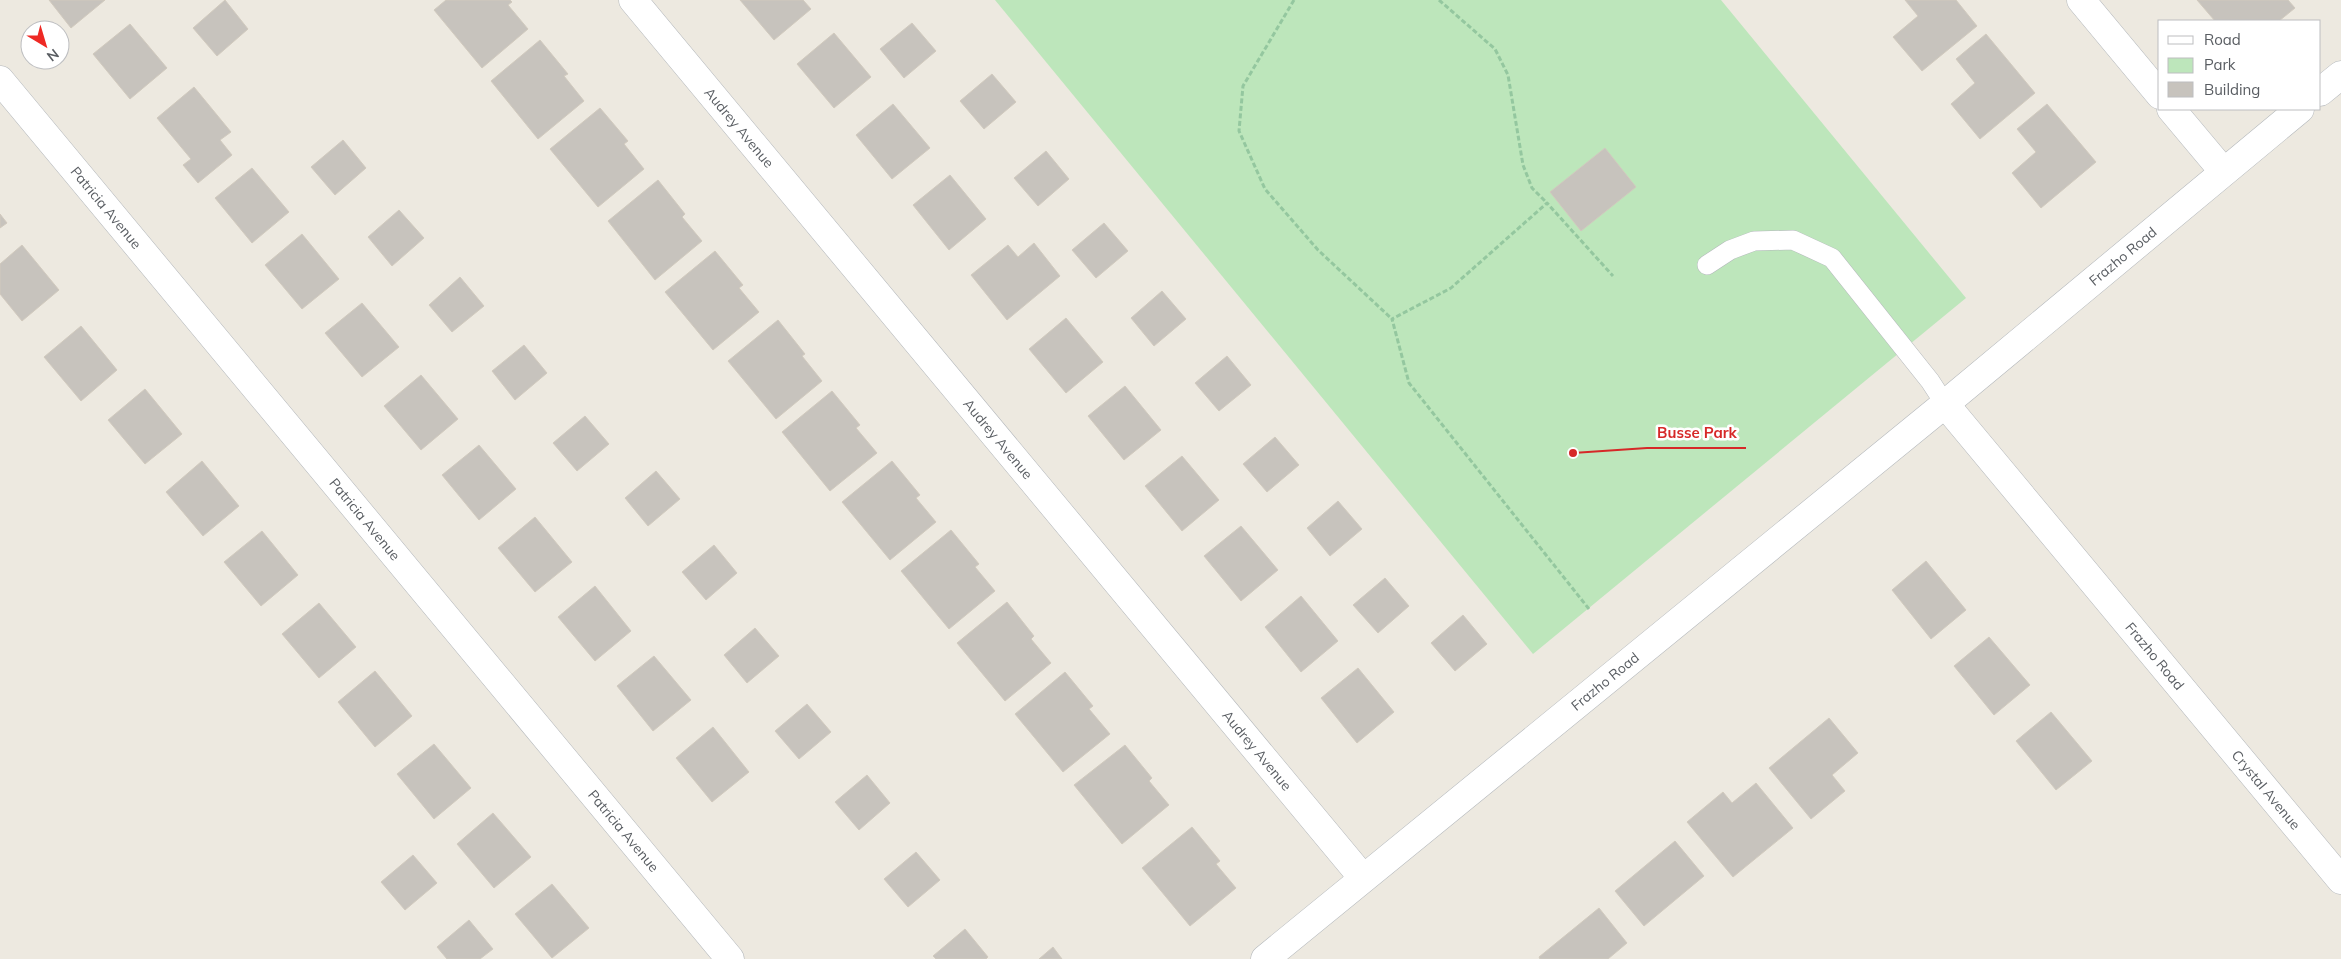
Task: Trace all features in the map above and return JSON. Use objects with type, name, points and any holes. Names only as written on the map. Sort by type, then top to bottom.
[{"type":"street","name":"Audrey Avenue","points":[[633,0],[1363,878]]},
{"type":"street","points":[[2081,0],[2158,93]]},
{"type":"street","points":[[2321,91],[2341,75]]},
{"type":"street","name":"Patricia Avenue","points":[[0,80],[730,959]]},
{"type":"street","points":[[2172,110],[2223,172]]},
{"type":"street","name":"Frazho Road","points":[[1265,959],[1945,404],[2299,110]]},
{"type":"street","name":"Frazho Road","points":[[1945,404],[2192,701]]},
{"type":"street","name":"Crystal Avenue","points":[[2192,701],[2341,880]]},
{"type":"lane","points":[[1707,265],[1730,250],[1754,242],[1793,240],[1832,258],[1924,373],[1945,404]]},
{"type":"path","points":[[1294,0],[1242,86],[1239,131],[1265,189],[1318,250],[1392,319],[1409,382],[1588,609]]},
{"type":"path","points":[[1439,0],[1495,49],[1508,75],[1523,165],[1532,188],[1613,276]]},
{"type":"path","points":[[1392,319],[1451,288],[1547,204]]},
{"type":"green space","points":[[995,0],[1721,0],[1966,298],[1533,654]]},
{"type":"building","points":[[49,0],[105,0],[71,28],[70,20],[65,20]]},
{"type":"building","points":[[225,0],[248,29],[217,56],[193,28]]},
{"type":"building","points":[[446,0],[510,0],[512,2],[508,5],[528,29],[482,68],[434,10]]},
{"type":"building","points":[[740,0],[803,0],[811,9],[774,40]]},
{"type":"building","points":[[1905,0],[1956,0],[1977,26],[1922,71],[1893,37],[1918,16]]},
{"type":"building","points":[[2197,0],[2288,0],[2295,8],[2280,20],[2214,20]]},
{"type":"building","points":[[912,23],[936,51],[904,78],[880,49]]},
{"type":"building","points":[[130,24],[167,68],[130,99],[93,54]]},
{"type":"building","points":[[834,33],[871,77],[834,108],[797,64]]},
{"type":"building","points":[[1986,34],[2035,93],[1980,139],[1951,104],[1975,83],[1956,59]]},
{"type":"building","points":[[540,40],[568,74],[564,76],[584,101],[538,139],[491,81]]},
{"type":"building","points":[[992,74],[1016,102],[984,129],[960,101]]},
{"type":"building","points":[[194,87],[231,132],[220,140],[232,155],[198,183],[183,165],[191,159],[157,118]]},
{"type":"building","points":[[893,104],[930,148],[892,179],[856,135]]},
{"type":"building","points":[[2047,104],[2096,162],[2041,208],[2012,173],[2036,152],[2017,129]]},
{"type":"building","points":[[600,108],[628,141],[624,144],[644,169],[598,207],[550,149]]},
{"type":"building","points":[[343,140],[366,168],[335,195],[311,167]]},
{"type":"building","points":[[1605,148],[1636,187],[1581,231],[1550,192]]},
{"type":"building","points":[[1046,151],[1069,179],[1038,206],[1014,178]]},
{"type":"building","points":[[252,168],[289,212],[252,243],[215,198]]},
{"type":"building","points":[[950,175],[986,219],[949,250],[913,205]]},
{"type":"building","points":[[658,180],[685,214],[682,217],[702,241],[655,280],[608,221]]},
{"type":"building","points":[[399,210],[424,238],[392,266],[368,237]]},
{"type":"building","points":[[0,214],[7,223],[0,228]]},
{"type":"building","points":[[1104,223],[1128,251],[1096,278],[1072,250]]},
{"type":"building","points":[[302,234],[339,279],[302,309],[265,265]]},
{"type":"building","points":[[1034,243],[1060,276],[1007,320],[971,275],[1008,245],[1018,257]]},
{"type":"building","points":[[22,245],[59,290],[22,321],[0,294],[0,264]]},
{"type":"building","points":[[715,251],[743,285],[739,288],[759,312],[713,350],[665,292]]},
{"type":"building","points":[[460,277],[484,306],[452,332],[429,305]]},
{"type":"building","points":[[1162,291],[1186,319],[1154,346],[1131,318]]},
{"type":"building","points":[[362,303],[399,347],[362,377],[325,333]]},
{"type":"building","points":[[1066,318],[1103,362],[1066,393],[1029,349]]},
{"type":"building","points":[[778,320],[805,354],[802,356],[822,381],[776,419],[728,361]]},
{"type":"building","points":[[81,326],[117,370],[81,401],[44,357]]},
{"type":"building","points":[[524,345],[547,373],[515,400],[492,371]]},
{"type":"building","points":[[1227,356],[1251,385],[1219,411],[1195,383]]},
{"type":"building","points":[[421,375],[458,419],[421,450],[384,406]]},
{"type":"building","points":[[1125,386],[1161,430],[1124,460],[1088,416]]},
{"type":"building","points":[[145,389],[182,434],[145,464],[108,420]]},
{"type":"building","points":[[832,391],[860,425],[856,428],[877,453],[830,491],[782,432]]},
{"type":"building","points":[[585,416],[609,444],[577,471],[553,443]]},
{"type":"building","points":[[1275,437],[1299,465],[1267,492],[1243,464]]},
{"type":"building","points":[[479,445],[516,489],[479,520],[442,475]]},
{"type":"building","points":[[1182,456],[1219,500],[1182,531],[1145,486]]},
{"type":"building","points":[[202,461],[239,506],[203,536],[166,492]]},
{"type":"building","points":[[892,461],[920,495],[916,498],[936,522],[890,560],[842,502]]},
{"type":"building","points":[[656,471],[680,499],[648,526],[625,498]]},
{"type":"building","points":[[1338,501],[1362,529],[1330,556],[1307,528]]},
{"type":"building","points":[[535,517],[572,562],[535,592],[498,548]]},
{"type":"building","points":[[1241,526],[1278,570],[1241,601],[1204,556]]},
{"type":"building","points":[[951,530],[979,564],[975,567],[995,591],[949,629],[901,571]]},
{"type":"building","points":[[262,531],[298,575],[261,606],[224,562]]},
{"type":"building","points":[[714,545],[737,573],[706,600],[682,572]]},
{"type":"building","points":[[1926,561],[1966,610],[1931,639],[1892,590]]},
{"type":"building","points":[[1385,578],[1409,606],[1378,633],[1353,605]]},
{"type":"building","points":[[595,586],[631,631],[595,661],[558,617]]},
{"type":"building","points":[[1301,596],[1338,641],[1301,672],[1265,627]]},
{"type":"building","points":[[1007,602],[1034,636],[1031,639],[1051,663],[1005,701],[957,643]]},
{"type":"building","points":[[319,603],[356,647],[319,678],[282,634]]},
{"type":"building","points":[[1463,615],[1487,644],[1455,671],[1431,643]]},
{"type":"building","points":[[755,628],[779,656],[747,683],[724,655]]},
{"type":"building","points":[[1989,637],[2030,685],[1994,715],[1954,666]]},
{"type":"building","points":[[654,656],[691,700],[653,731],[617,686]]},
{"type":"building","points":[[1358,668],[1394,712],[1357,743],[1321,698]]},
{"type":"building","points":[[375,671],[412,716],[375,747],[338,702]]},
{"type":"building","points":[[1065,672],[1093,706],[1089,709],[1110,734],[1063,772],[1015,714]]},
{"type":"building","points":[[807,704],[831,732],[799,759],[775,731]]},
{"type":"building","points":[[2051,712],[2092,761],[2056,790],[2016,741]]},
{"type":"building","points":[[1829,718],[1858,753],[1832,775],[1845,791],[1811,819],[1769,768]]},
{"type":"building","points":[[713,727],[749,772],[712,802],[676,758]]},
{"type":"building","points":[[434,744],[471,788],[434,819],[397,774]]},
{"type":"building","points":[[1125,745],[1152,778],[1149,781],[1169,805],[1122,844],[1074,785]]},
{"type":"building","points":[[867,775],[890,803],[859,830],[835,802]]},
{"type":"building","points":[[1756,783],[1793,828],[1733,877],[1687,822],[1723,792],[1732,803]]},
{"type":"building","points":[[493,813],[531,857],[494,888],[457,844]]},
{"type":"building","points":[[1192,827],[1220,861],[1216,864],[1236,888],[1190,926],[1142,868]]},
{"type":"building","points":[[1675,841],[1704,876],[1644,926],[1615,891]]},
{"type":"building","points":[[916,852],[940,880],[908,907],[884,879]]},
{"type":"building","points":[[413,855],[437,883],[405,910],[381,882]]},
{"type":"building","points":[[552,884],[589,928],[552,958],[515,914]]},
{"type":"building","points":[[1599,908],[1627,943],[1608,959],[1540,959],[1539,957]]},
{"type":"building","points":[[469,920],[493,949],[480,959],[447,959],[437,947]]},
{"type":"building","points":[[965,929],[988,957],[986,959],[936,959],[933,956]]},
{"type":"building","points":[[1053,947],[1062,959],[1039,959]]},
{"type":"place","name":"Busse Park","points":[[1573,453]]}]
